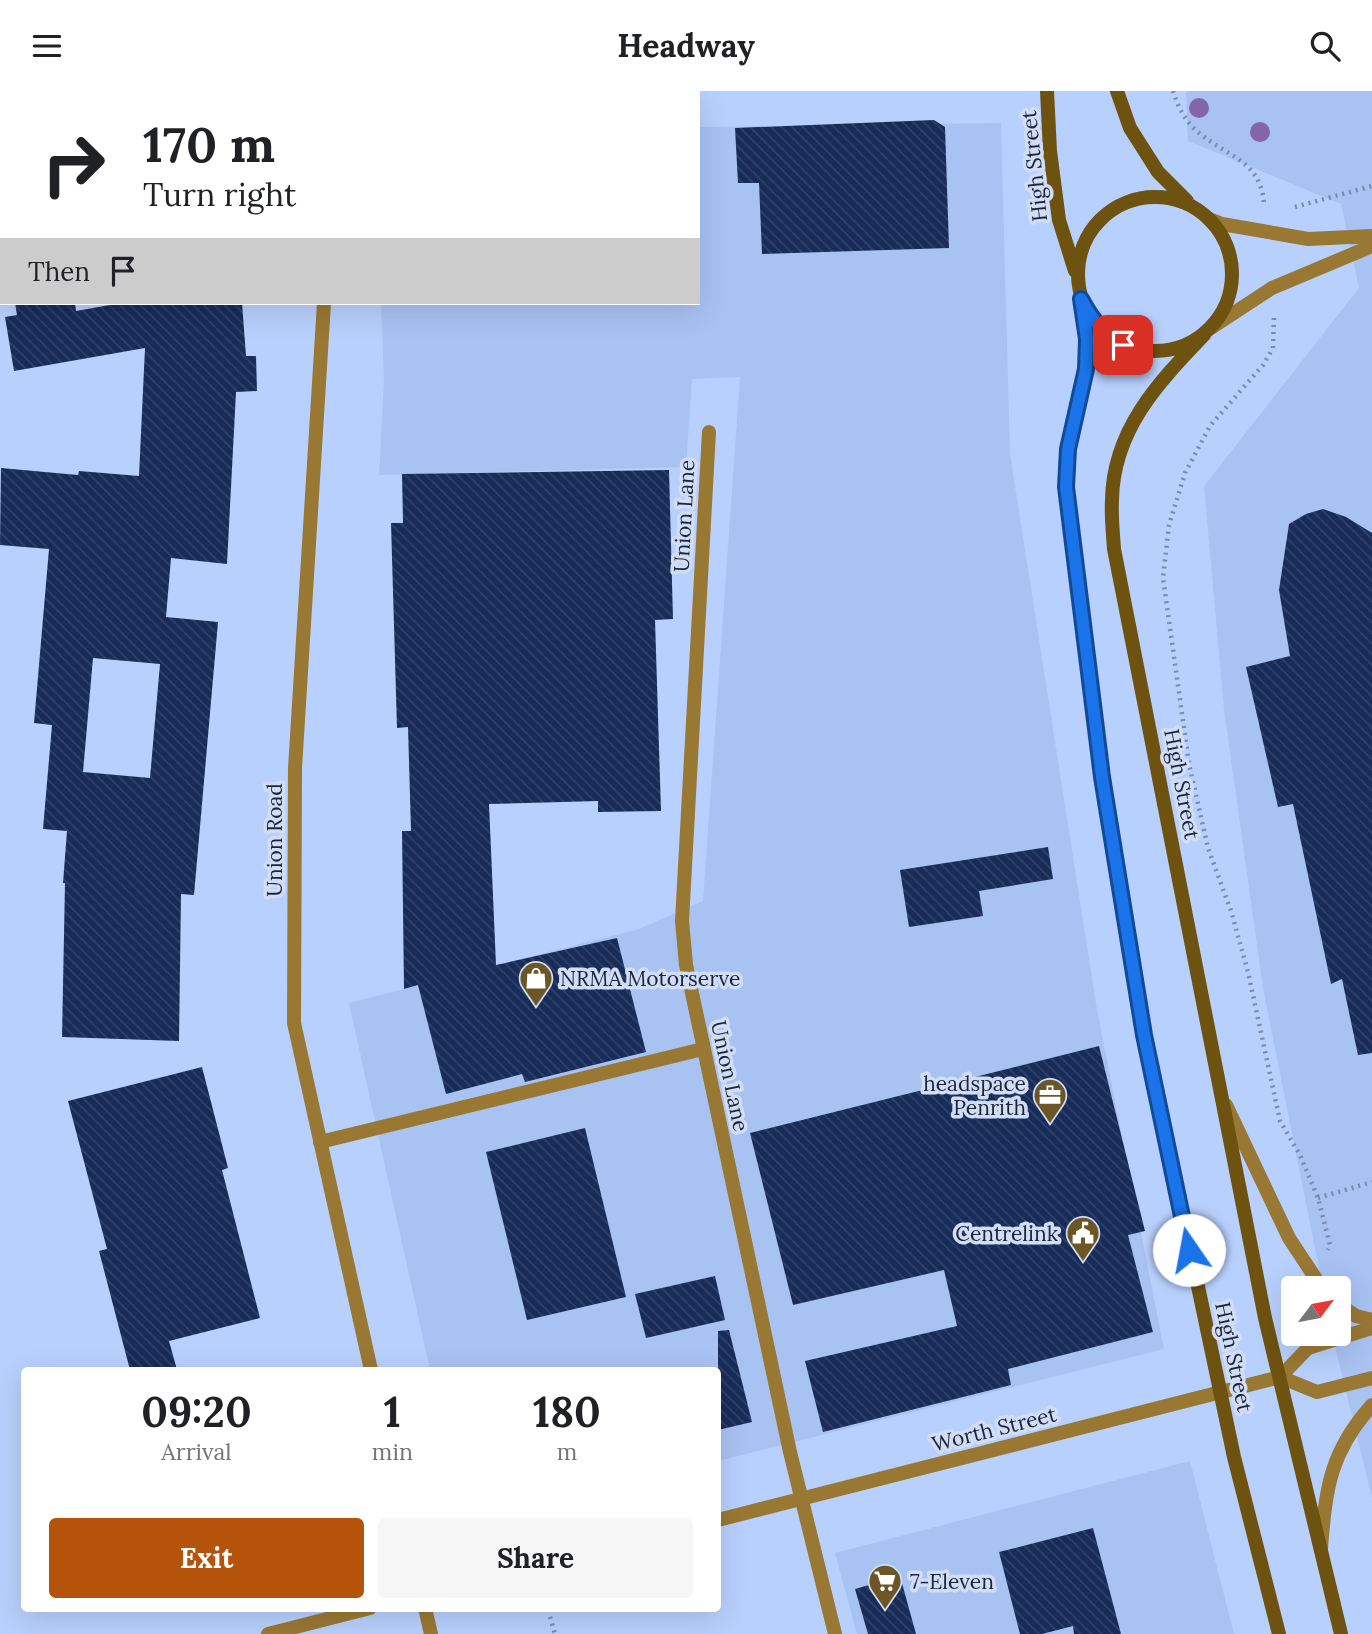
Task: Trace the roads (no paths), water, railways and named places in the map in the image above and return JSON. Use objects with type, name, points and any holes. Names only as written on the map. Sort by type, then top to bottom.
[{"type":"main road","name":"High Street","points":[[1048,91],[1050,151],[1059,220],[1077,276]]},
{"type":"main road","points":[[1117,91],[1130,128],[1158,172],[1209,219],[1222,235],[1233,273],[1223,312],[1207,331],[1185,346],[1165,351],[1144,351],[1123,345],[1105,334],[1090,318],[1081,299],[1077,276],[1080,253],[1090,232],[1105,214],[1126,201],[1148,196],[1160,197],[1171,198],[1193,207]]},
{"type":"main road","name":"High Street","points":[[1081,299],[1087,339],[1086,369],[1068,449],[1066,487],[1102,777],[1144,1035],[1220,1393],[1279,1634]]},
{"type":"main road","name":"High Street","points":[[1207,331],[1164,376],[1134,418],[1120,453],[1112,499],[1114,549],[1264,1311],[1340,1634]]},
{"type":"street","points":[[1209,219],[1222,224],[1308,239],[1372,236]]},
{"type":"street","points":[[1207,331],[1272,288],[1372,246]]},
{"type":"street","name":"Union Road","points":[[324,305],[295,768],[294,1023],[369,1367]]},
{"type":"street","name":"Union Lane","points":[[709,432],[682,921],[686,965],[800,1499],[835,1634]]},
{"type":"street","points":[[320,1142],[702,1049]]},
{"type":"street","points":[[1221,1094],[1289,1238],[1314,1276]]},
{"type":"street","points":[[1351,1313],[1372,1320]]},
{"type":"street","points":[[1372,1328],[1308,1348],[1280,1377],[1317,1392],[1372,1378]]},
{"type":"street","name":"Worth Street","points":[[721,1519],[1280,1377]]},
{"type":"street","points":[[1321,1556],[1325,1495],[1336,1460],[1346,1436],[1372,1405]]},
{"type":"street","points":[[268,1634],[354,1612]]},
{"type":"street","points":[[426,1612],[431,1634]]},
{"type":"place","name":"NRMA Motorserve","points":[[536,1008]]},
{"type":"place","name":"headspace Penrith","points":[[1050,1125]]},
{"type":"place","name":"Centrelink","points":[[1083,1263]]},
{"type":"place","name":"7-Eleven","points":[[885,1611]]}]
